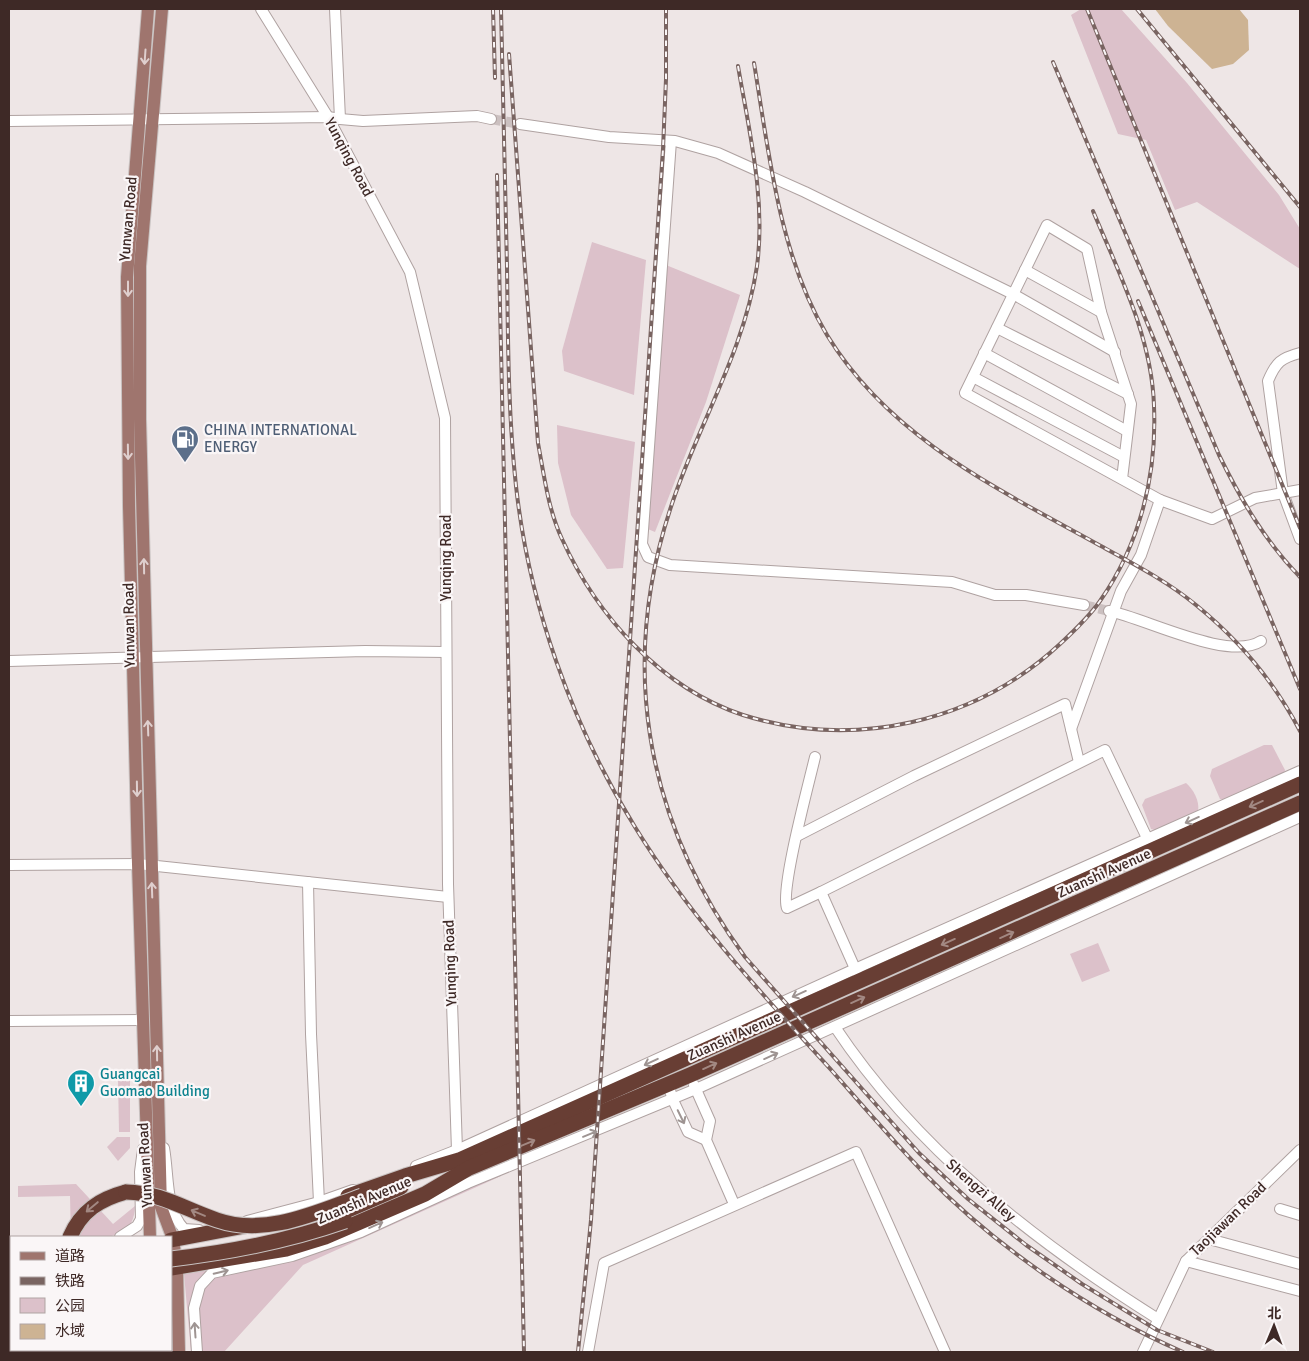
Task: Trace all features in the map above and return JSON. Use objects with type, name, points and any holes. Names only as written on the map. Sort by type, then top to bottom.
[{"type":"highway","name":"Zuanshi Avenue","points":[[173,1265],[286,1249],[325,1236],[425,1194],[462,1160],[858,975],[1171,836],[1300,784]]},
{"type":"highway","name":"Zuanshi Avenue","points":[[172,1243],[277,1221],[306,1212],[405,1176],[462,1160],[668,1084],[1240,838],[1299,810]]},
{"type":"highway","points":[[172,1243],[248,1240],[344,1217],[423,1177],[462,1160]]},
{"type":"highway","points":[[173,1265],[304,1235],[462,1160]]},
{"type":"highway","points":[[71,1236],[82,1216],[91,1206],[109,1196],[126,1192],[156,1195],[218,1221],[250,1227],[303,1217],[423,1177]]},
{"type":"main road","name":"Yunwan Road","points":[[147,119],[148,9]]},
{"type":"main road","name":"Yunwan Road","points":[[150,1236],[152,866],[129,506],[127,272],[162,9]]},
{"type":"main road","name":"Yunwan Road","points":[[140,659],[138,864],[143,1020],[161,1207],[170,1236]]},
{"type":"main road","name":"Yunwan Road","points":[[172,1243],[179,1352]]},
{"type":"street","name":"Yunqing Road","points":[[260,9],[328,117],[410,272],[444,418],[448,897],[462,1160]]},
{"type":"street","points":[[335,9],[340,119]]},
{"type":"street","points":[[9,122],[328,117],[363,121],[477,116],[491,119]]},
{"type":"street","points":[[520,124],[609,137],[670,141],[718,153],[805,192],[1013,294],[1115,352]]},
{"type":"street","points":[[670,141],[642,544],[648,557],[670,565],[952,582],[995,595],[1026,595],[1084,605]]},
{"type":"street","points":[[1122,478],[1131,404],[1101,312],[1087,249],[1046,224],[965,393],[1160,500],[1212,519],[1255,498],[1300,490]]},
{"type":"street","points":[[1025,270],[1101,312]]},
{"type":"street","points":[[997,328],[1128,394]]},
{"type":"street","points":[[984,353],[1128,431]]},
{"type":"street","points":[[1300,353],[1286,357],[1275,365],[1268,380],[1282,493],[1300,540]]},
{"type":"street","points":[[973,377],[1124,457]]},
{"type":"street","points":[[1071,729],[1111,611],[1141,555],[1160,500]]},
{"type":"street","points":[[1111,611],[1194,640],[1217,645],[1254,645],[1261,641]]},
{"type":"street","points":[[9,661],[140,659],[365,651],[446,652]]},
{"type":"street","points":[[797,836],[914,776],[1066,704],[1079,762]]},
{"type":"street","points":[[815,757],[784,902],[787,908],[1105,750],[1148,840]]},
{"type":"street","points":[[1058,886],[1148,840],[1171,836],[1300,771]]},
{"type":"street","points":[[196,1352],[194,1308],[200,1286],[212,1273],[292,1256],[361,1232],[523,1161],[696,1090],[1240,838]]},
{"type":"street","points":[[9,865],[138,864],[448,897]]},
{"type":"street","points":[[308,882],[311,1034],[319,1202]]},
{"type":"street","points":[[462,1160],[498,1132],[858,975],[821,892]]},
{"type":"street","points":[[9,1021],[143,1020]]},
{"type":"street","name":"Shengzi Alley","points":[[835,1027],[857,1060],[955,1169],[1034,1235],[1097,1280],[1158,1319]]},
{"type":"street","points":[[690,1075],[710,1121],[706,1140],[734,1204]]},
{"type":"street","points":[[668,1084],[672,1100],[688,1132],[706,1140]]},
{"type":"street","points":[[152,1115],[168,1171],[171,1205],[175,1220],[184,1229],[193,1231],[306,1212]]},
{"type":"street","points":[[122,1236],[137,1226],[141,1219],[140,1172],[152,1115]]},
{"type":"street","name":"Taojiawan Road","points":[[1143,1352],[1186,1261],[1300,1150]]},
{"type":"street","points":[[588,1352],[604,1263],[734,1204],[856,1152],[945,1352]]},
{"type":"street","points":[[252,1220],[462,1160],[523,1161]]},
{"type":"street","points":[[1280,1209],[1300,1215]]},
{"type":"street","points":[[1209,1239],[1300,1264]]},
{"type":"street","points":[[254,1265],[286,1249]]},
{"type":"street","points":[[1186,1261],[1300,1291]]},
{"type":"green space","points":[[1081,9],[1121,9],[1187,83],[1279,195],[1300,229],[1300,269],[1197,202],[1175,210],[1146,140],[1118,134],[1071,15]]},
{"type":"green space","points":[[592,242],[646,260],[634,395],[564,371],[562,351]]},
{"type":"green space","points":[[661,263],[740,295],[706,402],[655,532],[643,527]]},
{"type":"green space","points":[[557,425],[635,442],[623,568],[607,569],[571,515],[558,463]]},
{"type":"green space","points":[[1264,745],[1272,745],[1285,770],[1284,774],[1225,800],[1220,799],[1210,776],[1212,769]]},
{"type":"green space","points":[[1186,783],[1191,788],[1198,803],[1198,811],[1155,830],[1151,829],[1142,805],[1145,799]]},
{"type":"green space","points":[[1098,943],[1110,971],[1082,982],[1070,954]]},
{"type":"green space","points":[[130,1078],[130,1132],[119,1132],[118,1079]]},
{"type":"green space","points":[[117,1137],[130,1137],[130,1148],[118,1161],[107,1147]]},
{"type":"green space","points":[[500,1160],[501,1176],[303,1265],[224,1352],[191,1352],[184,1274],[276,1257]]},
{"type":"green space","points":[[76,1184],[113,1224],[135,1206],[133,1218],[128,1227],[121,1233],[113,1236],[71,1236],[70,1196],[18,1197],[18,1186]]},
{"type":"green space","points":[[9,1292],[10,1351],[143,1351],[143,1352],[9,1352]]},
{"type":"water","points":[[1155,9],[1239,9],[1248,20],[1249,50],[1233,64],[1212,69],[1168,26]]},
{"type":"tunnel","points":[[491,119],[520,124]]},
{"type":"tunnel","points":[[1084,605],[1109,611]]},
{"type":"railway","points":[[493,9],[495,78]]},
{"type":"railway","points":[[501,9],[511,431],[522,531],[531,575],[557,663],[573,706],[612,788],[656,860],[703,924],[754,984],[925,1174],[982,1227],[1045,1275],[1113,1317],[1183,1352]]},
{"type":"railway","points":[[578,1352],[591,1220],[663,149],[666,9]]},
{"type":"railway","points":[[1087,9],[1300,528]]},
{"type":"railway","points":[[1137,9],[1300,207]]},
{"type":"railway","points":[[509,54],[538,443],[547,492],[557,528],[576,568],[613,621],[635,646],[659,668],[685,687],[713,703],[743,715],[785,725],[827,730],[870,729],[911,722],[952,710],[990,693],[1027,671],[1071,634],[1100,601],[1126,556],[1143,508],[1152,458],[1154,406],[1152,381],[1141,331],[1093,211]]},
{"type":"railway","points":[[1053,62],[1219,455],[1255,519],[1276,549],[1300,577]]},
{"type":"railway","points":[[754,63],[778,203],[797,271],[827,335],[853,371],[882,403],[914,432],[949,458],[1023,503],[1149,573],[1196,605],[1212,618],[1255,663],[1279,696],[1300,731]]},
{"type":"railway","points":[[738,66],[758,190],[759,241],[757,266],[743,326],[733,354],[675,495],[657,556],[647,617],[645,676],[650,735],[663,793],[683,849],[710,904],[745,957],[919,1153],[968,1199],[1026,1245],[1082,1284],[1157,1330],[1213,1352]]},
{"type":"railway","points":[[497,175],[524,1352]]},
{"type":"railway","points":[[1138,301],[1300,689]]},
{"type":"place","name":"CHINA INTERNATIONAL ENERGY","points":[[185,463]]},
{"type":"place","name":"Guangcai Guomao Building","points":[[81,1107]]}]
